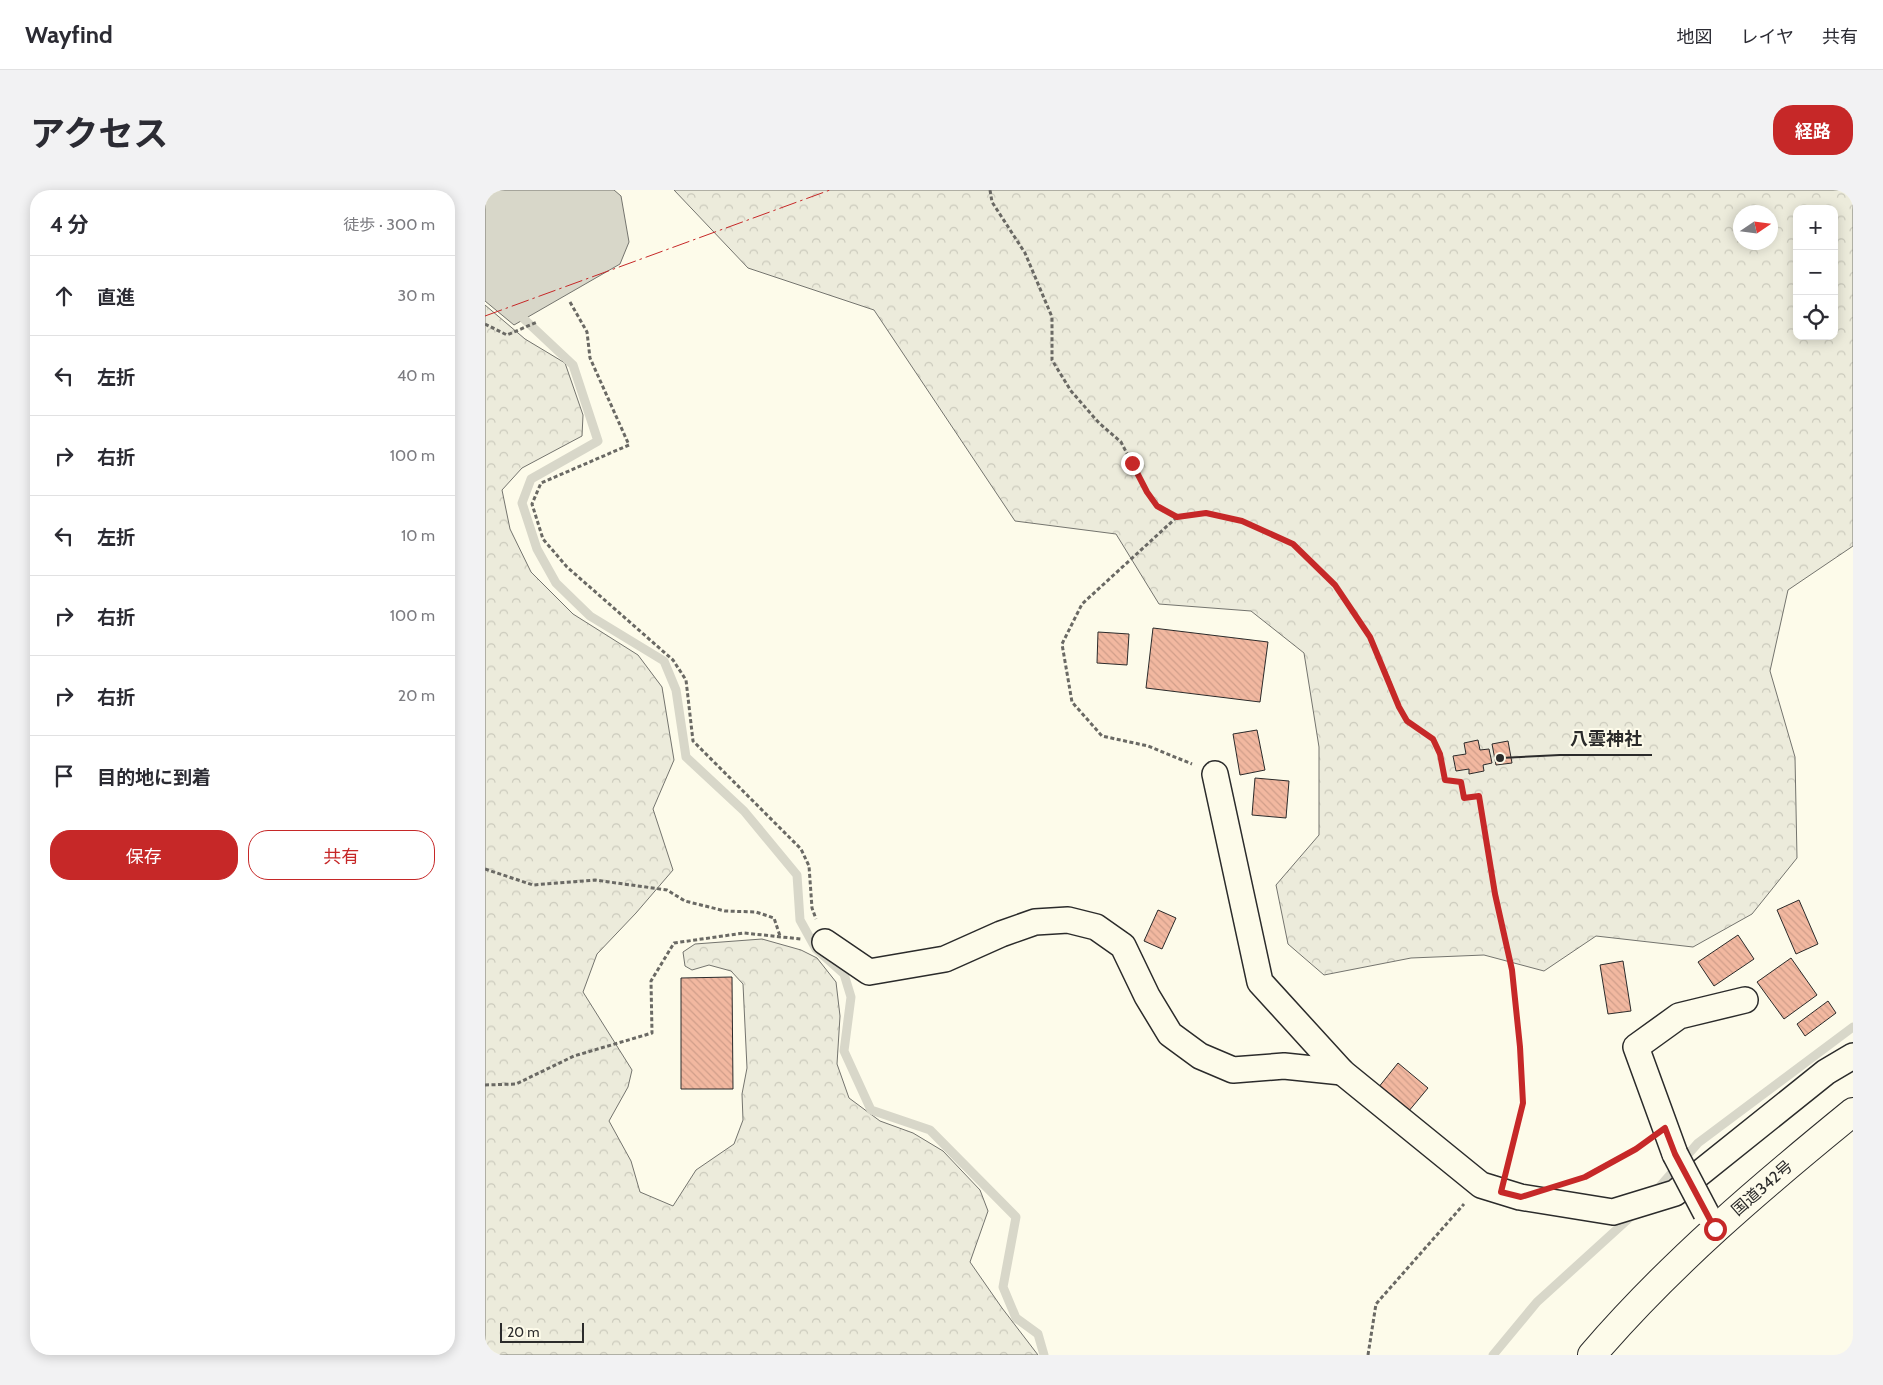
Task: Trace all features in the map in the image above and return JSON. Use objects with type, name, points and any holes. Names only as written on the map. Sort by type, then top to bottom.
[{"type":"highway","name":"国道342号","points":[[1592,1355],[1655,1287],[1711,1221],[1783,1170],[1853,1112]]},
{"type":"street","points":[[1215,774],[1260,982],[1342,1072],[1491,1188],[1521,1197],[1613,1212],[1675,1193],[1826,1072],[1853,1056]]},
{"type":"street","points":[[825,942],[869,972],[945,959],[1001,934],[1035,922],[1068,920],[1096,926],[1123,946],[1147,996],[1170,1034],[1200,1056],[1233,1070],[1284,1066],[1342,1072]]},
{"type":"street","points":[[1711,1221],[1675,1154],[1636,1047],[1679,1016],[1745,1000]]},
{"type":"path","points":[[990,190],[992,202],[1025,253],[1052,317],[1051,360],[1071,391],[1099,423],[1121,442],[1147,492],[1157,506],[1177,517]]},
{"type":"path","points":[[485,1085],[516,1084],[574,1056],[652,1034],[651,981],[674,943],[744,933],[825,942],[812,908],[809,866],[801,849],[693,741],[686,680],[673,660],[567,567],[543,539],[531,504],[541,483],[629,445],[590,358],[587,332],[570,302]]},
{"type":"path","points":[[485,324],[507,335],[537,322]]},
{"type":"path","points":[[1215,774],[1148,746],[1101,736],[1072,702],[1062,644],[1083,604],[1177,517],[1206,513],[1242,521],[1293,544],[1312,561],[1335,585],[1370,637],[1399,707],[1407,721],[1433,739],[1440,754],[1445,780],[1461,782],[1464,798],[1479,796],[1495,894],[1512,970],[1520,1047],[1523,1103],[1491,1188],[1376,1304],[1368,1355]]},
{"type":"path","points":[[485,869],[533,885],[595,880],[667,890],[685,901],[725,911],[756,912],[774,918],[779,936]]},
{"type":"path","points":[[1576,1180],[1636,1149],[1665,1128]]},
{"type":"green space","points":[[674,190],[1853,190],[1853,546],[1788,590],[1770,671],[1795,757],[1797,858],[1752,914],[1693,947],[1596,936],[1544,971],[1484,955],[1411,958],[1324,975],[1288,944],[1276,885],[1319,835],[1319,747],[1304,653],[1251,611],[1159,604],[1116,534],[1015,521],[874,310],[748,268]]},
{"type":"green space","points":[[485,305],[525,339],[565,363],[583,415],[582,436],[522,468],[502,490],[510,529],[531,572],[573,614],[638,655],[662,687],[674,760],[653,809],[673,870],[597,954],[583,992],[632,1070],[628,1087],[609,1121],[631,1161],[640,1192],[673,1206],[696,1170],[734,1144],[743,1120],[742,1094],[747,1068],[743,984],[731,971],[709,965],[692,970],[685,966],[683,952],[695,944],[762,939],[801,950],[817,958],[836,982],[840,1016],[837,1064],[849,1098],[880,1121],[913,1133],[943,1151],[980,1190],[988,1211],[970,1262],[1038,1355],[485,1355]]},
{"type":"shaded area","points":[[485,190],[614,190],[621,196],[629,242],[620,264],[514,325],[485,301]]},
{"type":"building","points":[[1153,628],[1268,642],[1260,702],[1146,688]]},
{"type":"building","points":[[1098,632],[1129,634],[1127,665],[1097,663]]},
{"type":"building","points":[[1257,730],[1265,770],[1240,775],[1233,734]]},
{"type":"building","points":[[1478,740],[1480,750],[1489,749],[1492,763],[1483,765],[1484,771],[1469,774],[1469,769],[1456,771],[1453,756],[1466,754],[1464,743]]},
{"type":"building","points":[[1508,741],[1512,763],[1496,765],[1492,744]]},
{"type":"building","points":[[1255,778],[1289,781],[1286,818],[1252,815]]},
{"type":"building","points":[[1799,900],[1818,944],[1796,954],[1777,910]]},
{"type":"building","points":[[1158,910],[1176,918],[1162,949],[1144,941]]},
{"type":"building","points":[[1738,935],[1754,959],[1714,986],[1698,962]]},
{"type":"building","points":[[1791,958],[1817,995],[1784,1019],[1757,982]]},
{"type":"building","points":[[1623,961],[1631,1011],[1608,1014],[1600,965]]},
{"type":"building","points":[[732,977],[733,1089],[681,1089],[681,978]]},
{"type":"building","points":[[1828,1001],[1836,1013],[1805,1036],[1797,1024]]},
{"type":"building","points":[[1398,1063],[1428,1088],[1408,1112],[1378,1088]]},
{"type":"waterway","points":[[524,319],[573,365],[598,441],[531,479],[522,503],[537,549],[556,583],[590,616],[664,661],[676,690],[686,757],[744,811],[797,875],[800,920],[816,949],[844,974],[851,997],[844,1051],[871,1110],[930,1130],[1016,1217],[1003,1287],[1016,1318],[1038,1334],[1044,1355]]},
{"type":"waterway","points":[[1655,1192],[1698,1143],[1853,1027]]},
{"type":"waterway","points":[[1493,1355],[1537,1302],[1636,1212]]},
{"type":"power","points":[[485,316],[830,190]]},
{"type":"place","name":"八雲神社","points":[[1500,758]]},
{"type":"route","points":[[1132,463],[1147,492],[1157,506],[1177,517],[1206,513],[1242,521],[1293,544],[1312,561],[1335,585],[1370,637],[1399,707],[1407,721],[1433,739],[1440,754],[1445,780],[1461,782],[1464,798],[1479,796],[1495,894],[1512,970],[1515,1016],[1520,1047],[1523,1103],[1501,1192],[1521,1197],[1585,1177],[1636,1149],[1665,1128],[1675,1154],[1715,1229]]}]
